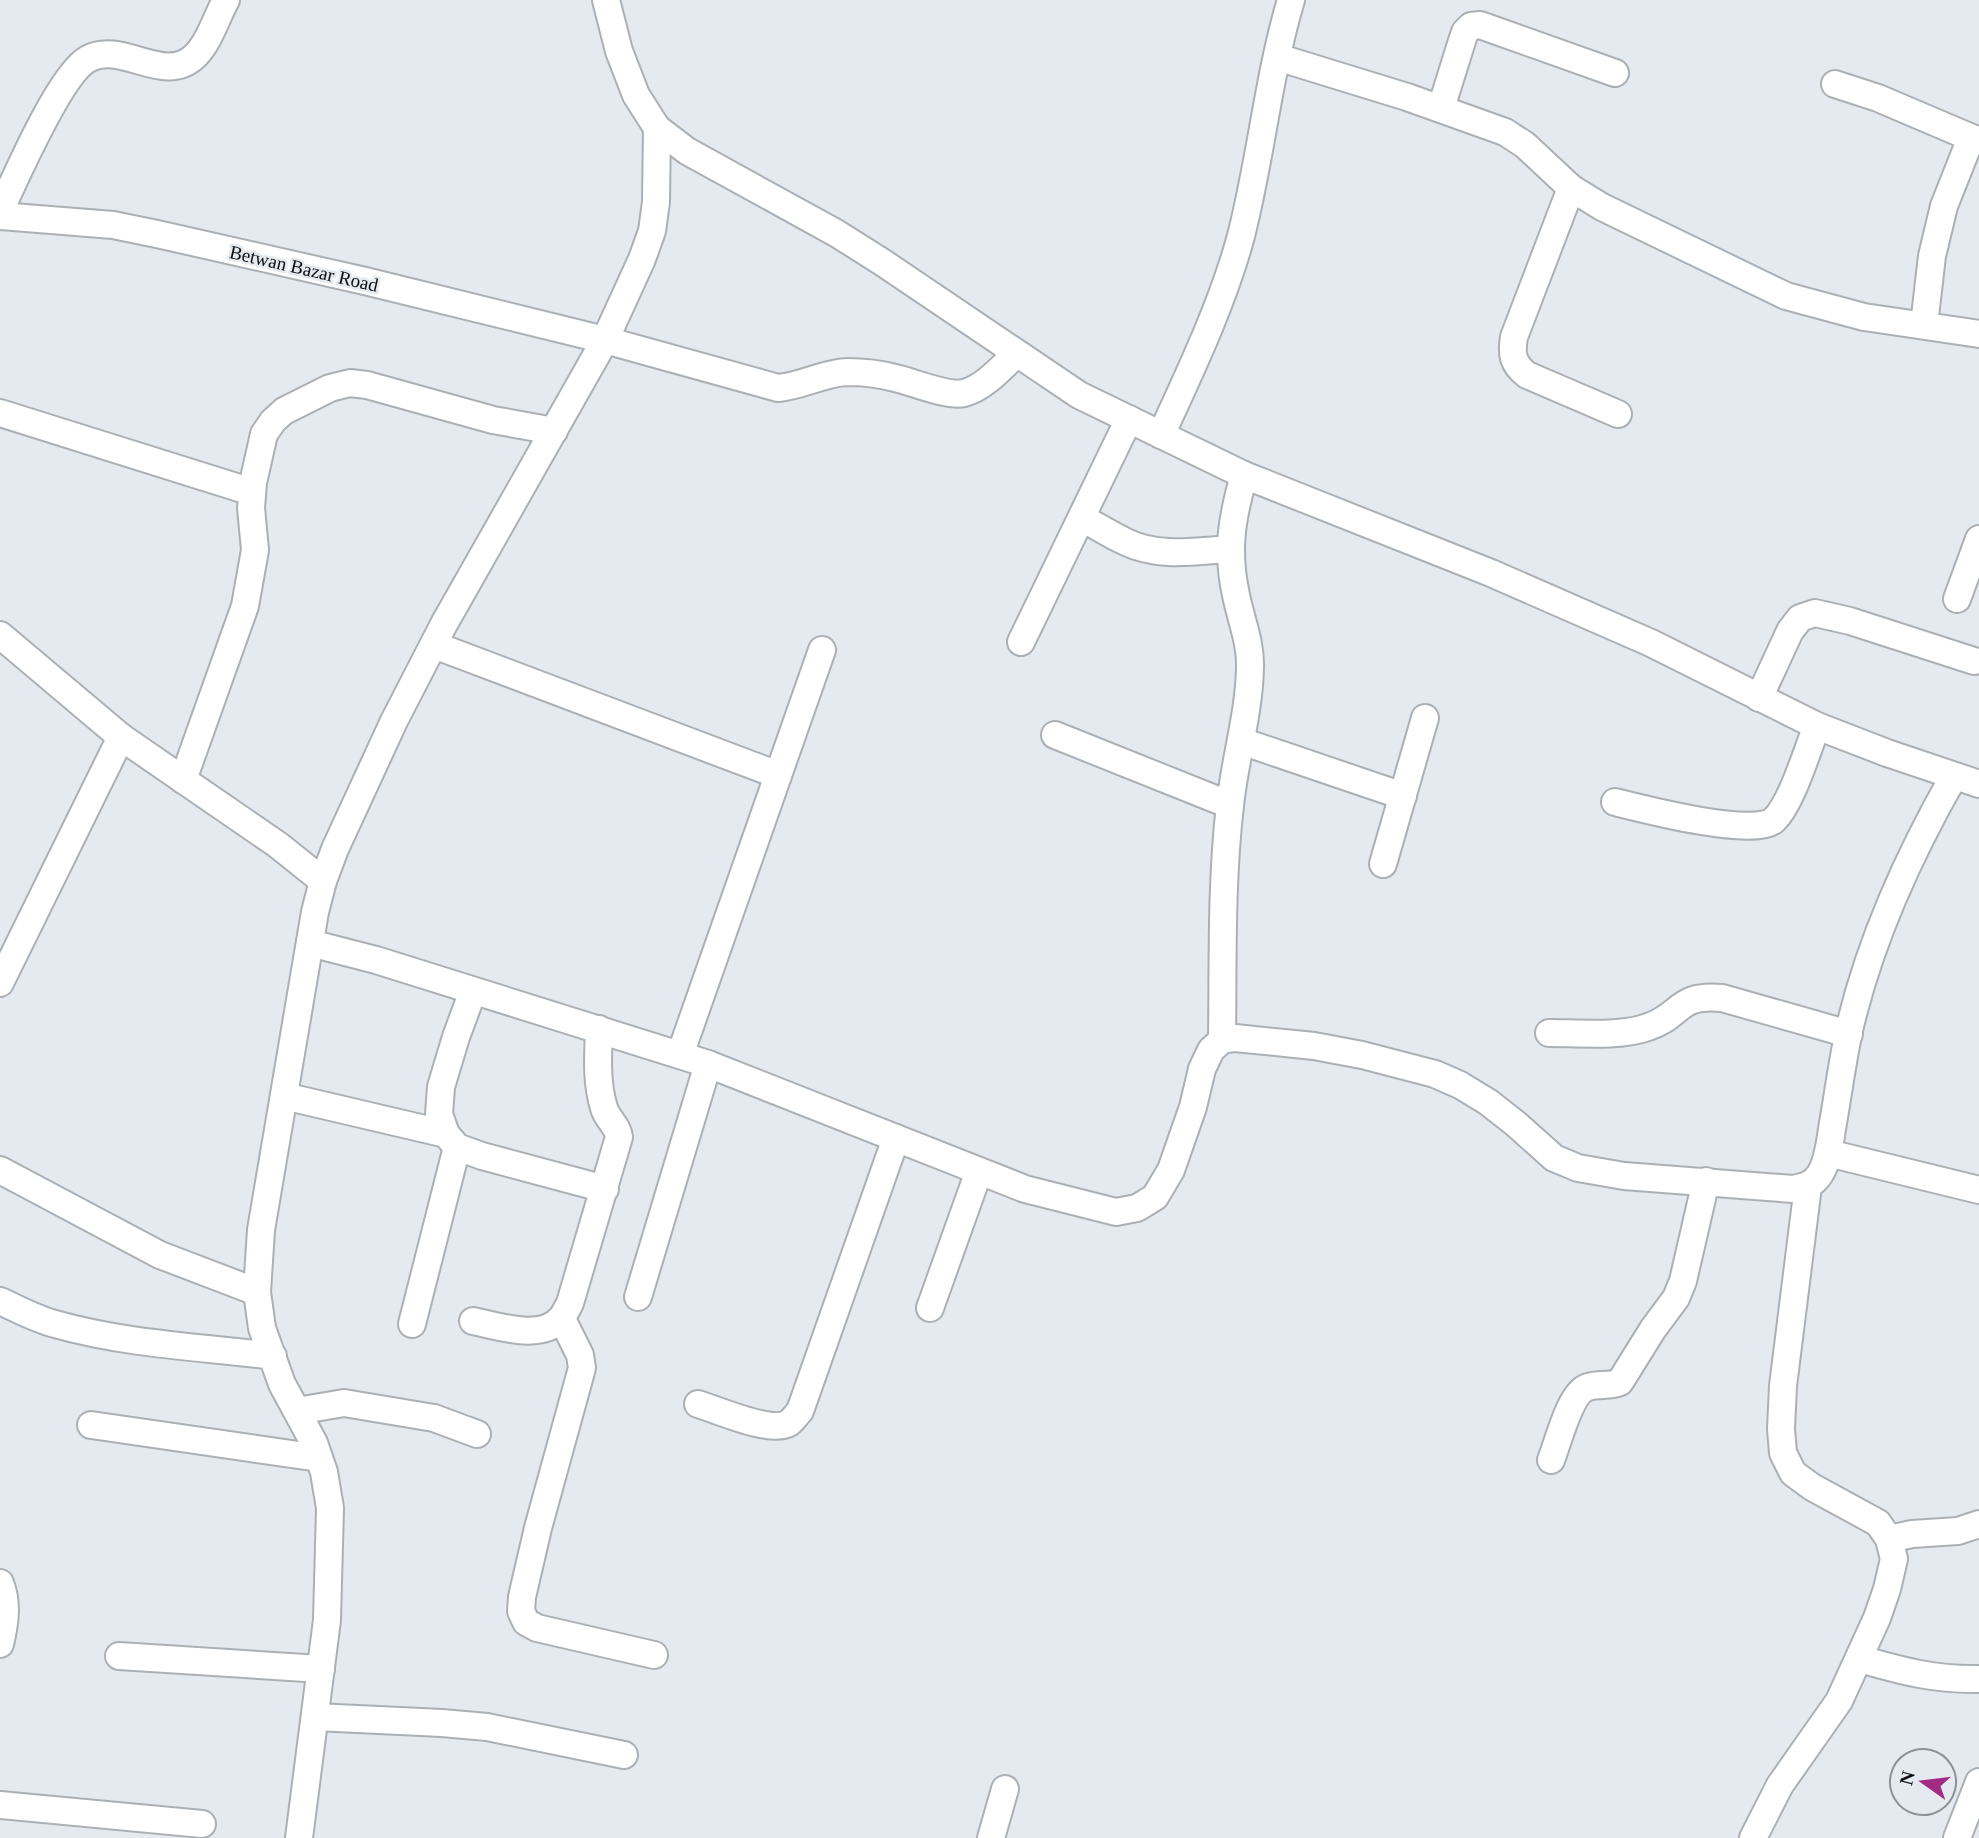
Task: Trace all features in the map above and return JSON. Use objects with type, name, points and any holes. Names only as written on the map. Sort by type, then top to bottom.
[{"type":"street","points":[[0,213],[44,119],[77,66],[89,58],[103,54],[125,56],[160,67],[181,65],[194,56],[208,38],[226,0]]},
{"type":"street","points":[[606,0],[619,51],[636,95],[657,128],[707,163],[836,233],[927,291],[1079,395],[1244,475],[1578,610],[1651,643],[1817,726],[1979,784]]},
{"type":"street","points":[[1161,435],[1195,358],[1240,238],[1291,0]]},
{"type":"street","points":[[1441,108],[1465,32],[1471,26],[1480,25],[1615,73]]},
{"type":"street","points":[[1277,57],[1441,108],[1505,132],[1525,145],[1571,188],[1602,208],[1786,296],[1864,317],[1979,334]]},
{"type":"street","points":[[1835,84],[1878,98],[1975,139],[1944,206],[1932,256],[1924,326]]},
{"type":"street","points":[[299,1838],[327,1620],[330,1508],[319,1458],[282,1384],[262,1328],[257,1292],[261,1230],[310,943],[323,881],[349,816],[434,645],[605,340],[642,259],[652,231],[657,180],[657,128]]},
{"type":"street","points":[[1571,188],[1514,337],[1511,352],[1515,365],[1527,375],[1618,414]]},
{"type":"street","name":"Betwan Bazar Road","points":[[0,213],[113,225],[157,234],[605,340],[778,388],[795,387],[845,372],[892,377],[948,393],[963,393],[975,388],[1016,354]]},
{"type":"street","points":[[183,779],[245,606],[255,550],[252,492],[264,434],[273,421],[284,411],[330,388],[350,383],[367,384],[493,420],[554,431]]},
{"type":"street","points":[[0,413],[252,492]]},
{"type":"street","points":[[1021,642],[1129,419]]},
{"type":"street","points":[[1222,1040],[1223,915],[1230,805],[1251,665],[1236,594],[1230,549],[1234,510],[1244,475]]},
{"type":"street","points":[[1082,518],[1128,543],[1151,550],[1175,553],[1230,549]]},
{"type":"street","points":[[1957,599],[1979,540]]},
{"type":"street","points":[[1759,698],[1790,631],[1800,618],[1815,613],[1850,621],[1974,661]]},
{"type":"street","points":[[0,635],[121,737],[278,845],[323,881]]},
{"type":"street","points":[[434,645],[778,775]]},
{"type":"street","points":[[680,1055],[822,650]]},
{"type":"street","points":[[1383,864],[1425,718]]},
{"type":"street","points":[[1615,802],[1674,816],[1746,827],[1761,826],[1773,821],[1785,803],[1817,726]]},
{"type":"street","points":[[1055,735],[1230,805]]},
{"type":"street","points":[[0,983],[121,737]]},
{"type":"street","points":[[1241,741],[1402,796]]},
{"type":"street","points":[[310,943],[376,960],[708,1064],[1025,1189],[1116,1212],[1137,1208],[1155,1196],[1171,1170],[1210,1050],[1222,1040],[1235,1038],[1314,1046],[1413,1068],[1460,1085],[1516,1124],[1554,1158],[1578,1168],[1625,1176],[1793,1189],[1808,1186],[1820,1175],[1828,1153],[1849,1034],[1866,971],[1887,913],[1924,829],[1954,776]]},
{"type":"street","points":[[412,1324],[451,1141],[439,1114],[441,1087],[473,991]]},
{"type":"street","points":[[1549,1033],[1647,1028],[1663,1020],[1689,1000],[1702,996],[1722,998],[1849,1034]]},
{"type":"street","points":[[472,1321],[535,1331],[562,1319],[570,1303],[619,1137],[618,1130],[607,1117],[603,1105],[598,1073],[599,1030]]},
{"type":"street","points":[[638,1297],[708,1064]]},
{"type":"street","points":[[284,1096],[451,1141],[482,1156],[605,1189]]},
{"type":"street","points":[[698,1404],[776,1427],[789,1423],[800,1410],[896,1138]]},
{"type":"street","points":[[1828,1153],[1979,1189]]},
{"type":"street","points":[[0,1170],[160,1255],[257,1292]]},
{"type":"street","points":[[930,1308],[979,1171]]},
{"type":"street","points":[[1551,1460],[1580,1390],[1589,1386],[1611,1386],[1620,1382],[1676,1298],[1686,1270],[1706,1181]]},
{"type":"street","points":[[1754,1838],[1780,1785],[1839,1701],[1860,1659],[1887,1589],[1894,1559],[1889,1539],[1878,1523],[1793,1474],[1783,1452],[1783,1386],[1808,1186]]},
{"type":"street","points":[[0,1301],[53,1324],[134,1339],[273,1356]]},
{"type":"street","points":[[562,1319],[580,1355],[582,1368],[538,1528],[521,1611],[526,1622],[537,1629],[654,1655]]},
{"type":"street","points":[[297,1411],[344,1403],[434,1418],[477,1434]]},
{"type":"street","points":[[91,1424],[319,1458]]},
{"type":"street","points":[[1889,1539],[1912,1534],[1958,1531],[1979,1524]]},
{"type":"street","points":[[0,1583],[5,1593],[6,1609],[0,1644]]},
{"type":"street","points":[[119,1656],[321,1669]]},
{"type":"street","points":[[1860,1659],[1914,1675],[1940,1679],[1979,1679]]},
{"type":"street","points":[[315,1717],[488,1727],[624,1755]]},
{"type":"street","points":[[1957,1838],[1979,1782]]},
{"type":"street","points":[[991,1838],[1005,1789]]},
{"type":"street","points":[[0,1805],[202,1824]]}]
